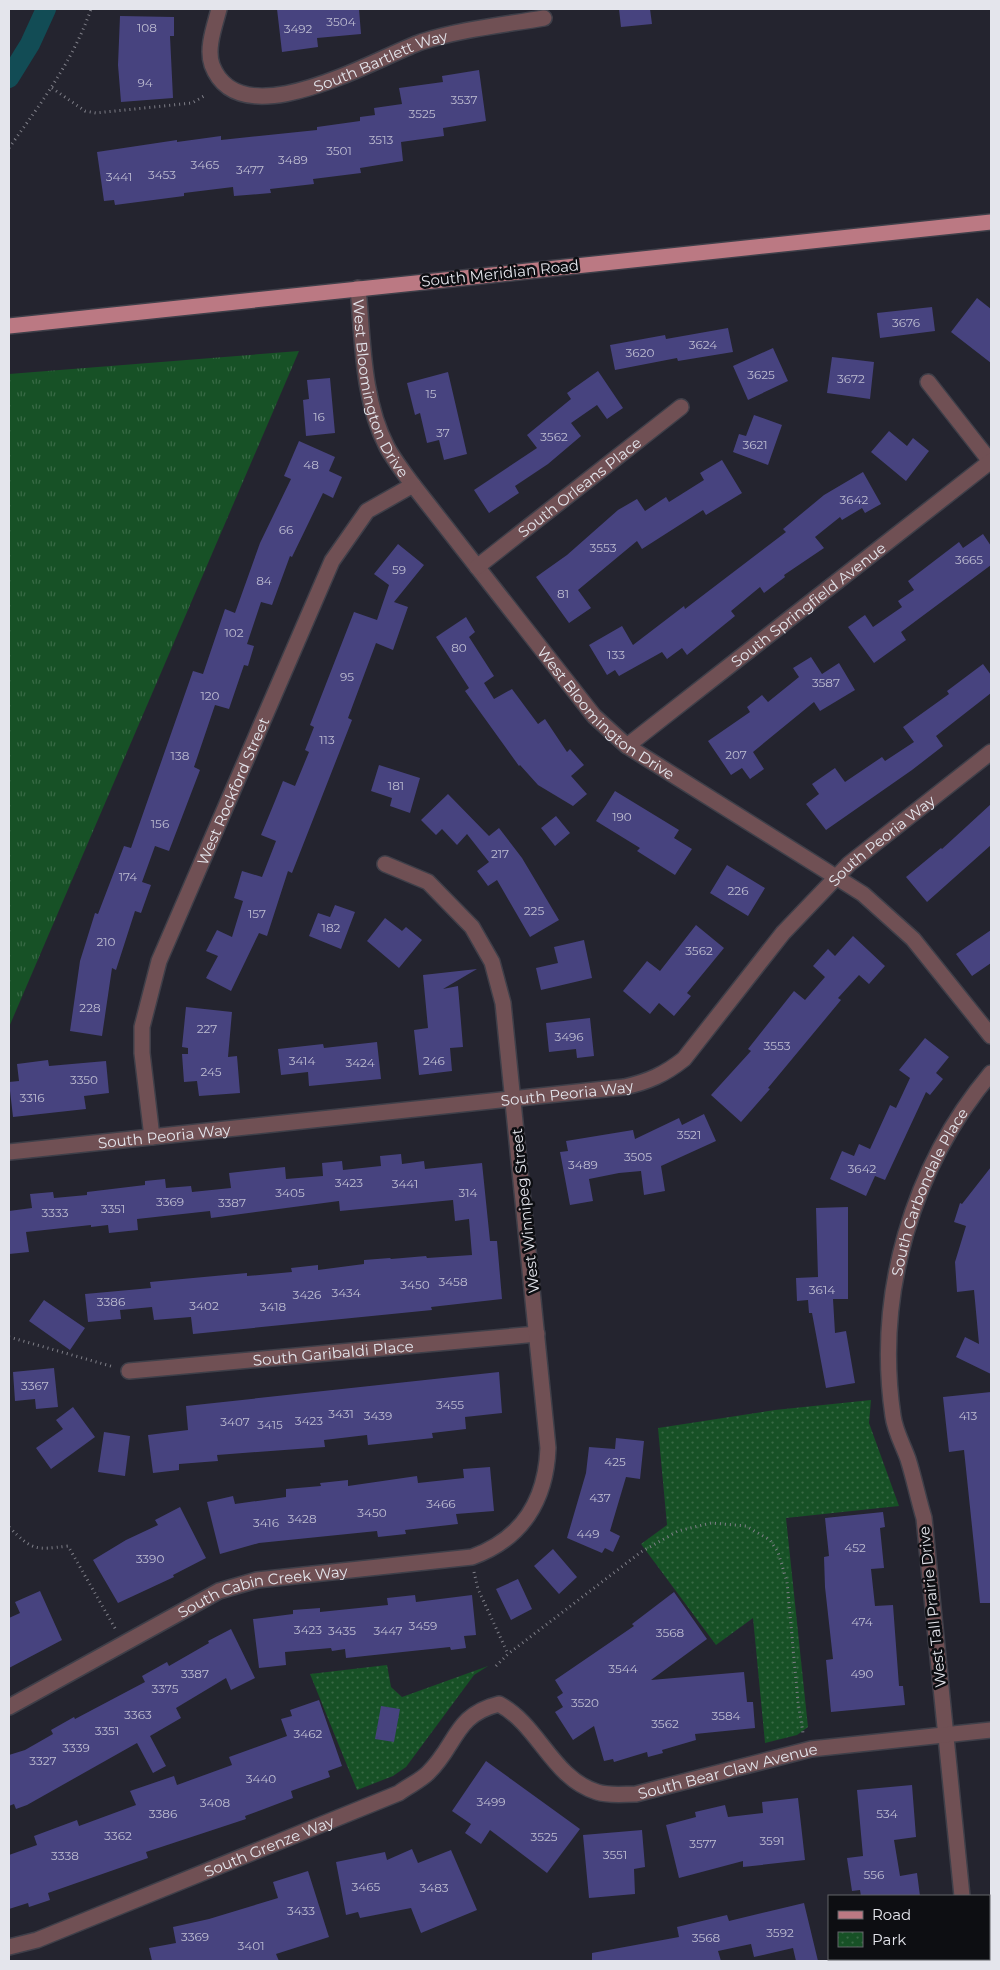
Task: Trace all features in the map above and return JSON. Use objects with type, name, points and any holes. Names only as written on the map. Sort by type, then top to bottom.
[{"type":"main road","name":"South Meridian Road","points":[[9,326],[991,222]]},
{"type":"street","name":"South Bartlett Way","points":[[219,9],[211,44],[211,64],[222,82],[238,92],[256,96],[302,91],[329,83],[427,41],[449,34],[544,18]]},
{"type":"street","name":"West Bloomington Drive","points":[[358,288],[367,380],[374,415],[387,446],[412,485],[594,716],[627,746],[836,879],[863,894],[913,938],[991,1036]]},
{"type":"street","name":"South Springfield Avenue","points":[[627,746],[991,461],[928,382]]},
{"type":"street","name":"South Orleans Place","points":[[477,567],[680,407]]},
{"type":"street","name":"West Rockford Street","points":[[152,1137],[142,1053],[142,1027],[159,960],[332,561],[367,511],[412,485]]},
{"type":"street","name":"South Peoria Way","points":[[9,1152],[624,1087],[646,1082],[666,1073],[684,1059],[783,933],[850,864],[991,752]]},
{"type":"street","name":"West Winnipeg Street","points":[[385,864],[428,882],[472,927],[492,962],[503,1003],[548,1448],[548,1467],[536,1502],[527,1516]]},
{"type":"street","name":"South Carbondale Place","points":[[891,1321],[895,1278],[906,1229],[923,1181],[946,1135],[974,1093],[991,1073]]},
{"type":"street","name":"West Tall Prairie Drive","points":[[891,1321],[888,1356],[893,1418],[909,1462],[924,1518],[962,1895]]},
{"type":"street","name":"South Garibaldi Place","points":[[129,1371],[537,1334]]},
{"type":"street","name":"South Cabin Creek Way","points":[[9,1707],[219,1591],[258,1580],[472,1557],[490,1551],[506,1540],[527,1516]]},
{"type":"street","name":"South Bear Claw Avenue","points":[[499,1704],[511,1710],[522,1721],[566,1776],[598,1792],[616,1794],[636,1794],[811,1749],[991,1730]]},
{"type":"street","name":"South Grenze Way","points":[[9,1947],[36,1940],[398,1792],[428,1773],[468,1718],[481,1709],[499,1704]]},
{"type":"path","points":[[9,148],[52,88],[72,56],[91,9]]},
{"type":"path","points":[[52,88],[86,111],[96,113],[192,103],[204,96]]},
{"type":"path","points":[[9,1337],[129,1371]]},
{"type":"path","points":[[496,1666],[508,1654],[641,1552],[678,1530],[711,1523],[746,1526],[770,1540],[778,1552],[787,1582],[798,1702],[803,1733]]},
{"type":"path","points":[[9,1527],[32,1548],[44,1549],[68,1546],[124,1644]]},
{"type":"path","points":[[472,1557],[478,1589],[508,1654]]},
{"type":"green space","points":[[299,351],[9,1027],[9,374]]},
{"type":"green space","points":[[871,1400],[869,1423],[899,1506],[786,1518],[808,1727],[797,1735],[765,1743],[753,1618],[716,1645],[641,1544],[667,1525],[658,1428],[775,1410]]},
{"type":"green space","points":[[387,1665],[391,1687],[402,1697],[488,1666],[474,1675],[406,1767],[393,1776],[357,1790],[310,1674]]},
{"type":"building","points":[[277,9],[359,9],[361,34],[317,38],[318,47],[282,52]]},
{"type":"building","points":[[619,9],[650,9],[652,24],[621,27]]},
{"type":"building","points":[[120,16],[174,17],[174,36],[170,36],[173,98],[121,102],[118,65]]},
{"type":"building","points":[[479,70],[486,121],[443,128],[444,136],[401,142],[403,161],[360,168],[361,173],[313,179],[314,184],[270,189],[271,193],[234,196],[233,187],[184,193],[184,196],[115,205],[114,200],[104,201],[97,152],[177,140],[177,142],[221,136],[221,140],[317,130],[317,127],[360,121],[360,117],[375,115],[374,108],[402,104],[399,88],[443,82],[442,76]]},
{"type":"building","points":[[977,298],[991,309],[991,363],[951,332]]},
{"type":"building","points":[[932,307],[935,331],[880,338],[877,313]]},
{"type":"building","points":[[728,328],[733,352],[678,361],[677,358],[615,370],[610,345],[665,335],[666,339]]},
{"type":"building","points":[[773,348],[788,381],[748,400],[733,366]]},
{"type":"building","points":[[832,357],[874,362],[870,399],[827,393]]},
{"type":"building","points":[[598,371],[623,408],[607,419],[597,405],[571,423],[581,436],[548,464],[515,486],[519,493],[489,513],[474,490],[537,448],[527,435],[571,399],[567,393]]},
{"type":"building","points":[[448,372],[467,454],[444,460],[439,440],[427,443],[420,413],[415,415],[407,383]]},
{"type":"building","points":[[330,378],[335,433],[306,436],[303,400],[309,399],[307,380]]},
{"type":"building","points":[[754,415],[782,425],[768,465],[733,452],[739,434],[746,436]]},
{"type":"building","points":[[889,431],[907,446],[913,438],[929,451],[906,481],[871,452]]},
{"type":"building","points":[[299,441],[335,457],[329,471],[342,477],[333,498],[323,493],[292,557],[290,556],[272,605],[261,602],[247,644],[254,646],[248,666],[244,665],[229,709],[215,705],[194,767],[200,770],[169,851],[155,846],[142,882],[151,885],[141,913],[135,911],[116,970],[112,968],[102,1036],[70,1031],[80,961],[95,913],[98,914],[124,846],[131,848],[193,671],[203,674],[225,609],[235,613],[260,543],[291,479],[284,476]]},
{"type":"building","points":[[722,460],[742,493],[706,515],[703,510],[642,549],[637,541],[578,590],[591,608],[569,623],[536,577],[567,555],[618,510],[637,499],[645,511],[666,497],[669,502],[704,480],[700,473]]},
{"type":"building","points":[[863,472],[881,504],[865,513],[862,508],[842,520],[840,517],[815,537],[824,548],[784,575],[785,577],[764,593],[760,587],[731,611],[735,616],[687,655],[682,648],[667,659],[662,652],[619,676],[615,670],[607,675],[589,645],[622,626],[633,645],[684,606],[685,609],[786,532],[783,529],[824,495]]},
{"type":"building","points":[[983,534],[991,546],[991,565],[901,632],[906,640],[874,663],[848,627],[865,615],[873,627],[902,607],[898,601],[914,590],[908,581],[959,542],[963,548]]},
{"type":"building","points":[[398,544],[424,565],[394,602],[408,607],[393,650],[376,643],[348,718],[352,720],[292,873],[288,871],[267,936],[259,933],[231,991],[206,978],[218,956],[206,951],[217,930],[232,937],[243,901],[234,898],[242,871],[262,877],[276,841],[261,835],[283,781],[295,786],[309,752],[305,750],[314,727],[310,725],[354,612],[377,620],[389,585],[374,574]]},
{"type":"building","points":[[466,617],[475,632],[469,637],[494,676],[484,683],[494,699],[512,689],[538,724],[545,719],[567,752],[570,749],[584,765],[571,776],[587,794],[573,806],[538,785],[519,766],[465,691],[469,688],[436,637]]},
{"type":"building","points":[[811,657],[822,674],[839,663],[855,690],[820,711],[814,702],[753,752],[764,769],[750,779],[742,768],[731,775],[708,741],[750,712],[747,707],[762,695],[768,702],[799,677],[793,668]]},
{"type":"building","points":[[983,664],[991,675],[991,693],[936,736],[943,746],[826,830],[806,804],[819,794],[812,784],[835,768],[845,782],[882,757],[885,761],[914,742],[903,727],[949,694],[947,691]]},
{"type":"building","points":[[379,765],[420,778],[410,813],[390,806],[392,798],[371,791]]},
{"type":"building","points":[[615,791],[679,830],[674,838],[692,849],[675,875],[637,851],[640,848],[596,821]]},
{"type":"building","points":[[448,794],[489,836],[499,828],[522,858],[559,920],[530,937],[497,880],[488,886],[477,871],[489,862],[467,834],[457,845],[442,829],[436,835],[421,820]]},
{"type":"building","points":[[991,804],[991,845],[927,902],[906,877],[942,849]]},
{"type":"building","points":[[556,816],[570,833],[555,846],[541,828]]},
{"type":"building","points":[[727,865],[765,888],[748,916],[710,893]]},
{"type":"building","points":[[335,905],[355,912],[341,949],[309,936],[318,913],[330,917]]},
{"type":"building","points":[[385,918],[402,931],[406,927],[422,940],[399,968],[367,941]]},
{"type":"building","points":[[696,925],[724,948],[687,993],[691,996],[674,1016],[659,1003],[650,1014],[623,991],[647,961],[660,971]]},
{"type":"building","points":[[991,930],[991,963],[972,976],[956,954]]},
{"type":"building","points":[[853,936],[885,966],[869,984],[859,975],[838,998],[841,1000],[768,1088],[770,1089],[741,1122],[711,1095],[751,1051],[748,1049],[794,991],[805,1000],[825,977],[813,966],[828,949],[835,956]]},
{"type":"building","points":[[584,940],[592,978],[541,990],[536,968],[558,963],[554,947]]},
{"type":"building","points":[[477,969],[443,989],[458,986],[463,1047],[450,1048],[452,1071],[419,1075],[414,1030],[428,1028],[423,975]]},
{"type":"building","points":[[186,1007],[232,1012],[228,1057],[237,1056],[240,1093],[199,1096],[197,1081],[184,1082],[182,1054],[188,1054],[188,1048],[182,1047]]},
{"type":"building","points":[[590,1018],[594,1056],[577,1058],[576,1049],[549,1052],[546,1023]]},
{"type":"building","points":[[925,1038],[949,1057],[936,1073],[943,1079],[930,1095],[926,1092],[885,1180],[875,1176],[866,1196],[830,1179],[842,1151],[854,1156],[859,1144],[870,1149],[890,1105],[896,1108],[910,1078],[899,1070]]},
{"type":"building","points":[[377,1042],[381,1079],[309,1086],[308,1072],[281,1075],[278,1049],[323,1044],[324,1048]]},
{"type":"building","points":[[48,1060],[49,1066],[106,1061],[109,1093],[84,1096],[86,1109],[13,1117],[9,1082],[19,1081],[17,1064]]},
{"type":"building","points":[[704,1114],[716,1141],[661,1166],[665,1191],[644,1195],[641,1171],[619,1173],[589,1179],[593,1201],[570,1205],[560,1152],[568,1151],[566,1141],[633,1130],[635,1139],[679,1118],[682,1125]]},
{"type":"building","points":[[401,1154],[402,1164],[424,1161],[425,1169],[482,1163],[490,1241],[497,1241],[502,1299],[431,1307],[432,1310],[193,1334],[191,1317],[154,1320],[152,1307],[120,1310],[121,1319],[88,1322],[85,1294],[151,1288],[150,1282],[247,1273],[247,1276],[292,1272],[291,1268],[318,1265],[318,1270],[364,1264],[364,1260],[472,1255],[469,1219],[455,1221],[453,1200],[340,1211],[339,1201],[211,1218],[210,1211],[137,1219],[138,1230],[109,1233],[108,1225],[26,1232],[29,1252],[9,1254],[9,1211],[32,1208],[30,1194],[53,1192],[54,1198],[87,1195],[87,1192],[145,1185],[145,1181],[165,1179],[166,1188],[191,1186],[192,1192],[231,1188],[229,1173],[285,1167],[286,1179],[323,1176],[322,1163],[342,1161],[343,1170],[381,1166],[380,1156]]},
{"type":"building","points":[[991,1167],[991,1374],[956,1357],[965,1337],[979,1344],[974,1290],[957,1292],[955,1262],[966,1226],[954,1222],[960,1203],[962,1204]]},
{"type":"building","points":[[848,1207],[848,1299],[833,1299],[835,1333],[846,1331],[855,1383],[826,1388],[812,1313],[809,1313],[808,1300],[797,1301],[796,1278],[818,1277],[816,1208]]},
{"type":"building","points":[[44,1300],[85,1328],[70,1350],[29,1321]]},
{"type":"building","points":[[54,1368],[58,1407],[36,1409],[35,1399],[15,1401],[13,1372]]},
{"type":"building","points":[[499,1372],[502,1413],[465,1417],[466,1429],[432,1433],[433,1438],[368,1445],[367,1435],[324,1440],[325,1447],[217,1455],[218,1461],[179,1464],[179,1470],[153,1473],[148,1435],[188,1430],[186,1406]]},
{"type":"building","points":[[991,1392],[991,1603],[980,1603],[964,1450],[949,1452],[943,1397]]},
{"type":"building","points":[[73,1407],[95,1437],[51,1469],[36,1448],[63,1429],[56,1420]]},
{"type":"building","points":[[104,1432],[130,1436],[125,1476],[98,1472]]},
{"type":"building","points":[[616,1438],[644,1441],[640,1479],[626,1477],[610,1531],[620,1536],[613,1552],[605,1548],[602,1553],[567,1538],[586,1473],[589,1447],[615,1449]]},
{"type":"building","points":[[490,1467],[494,1511],[456,1514],[458,1524],[405,1530],[406,1534],[378,1537],[377,1531],[259,1543],[220,1554],[207,1502],[233,1496],[235,1504],[286,1497],[286,1489],[321,1486],[320,1483],[348,1480],[348,1486],[417,1476],[418,1483],[464,1478],[463,1469]]},
{"type":"building","points":[[180,1507],[206,1558],[173,1575],[174,1577],[118,1603],[93,1560],[126,1540],[158,1525],[155,1520]]},
{"type":"building","points":[[883,1512],[885,1527],[880,1528],[884,1568],[871,1569],[875,1606],[893,1605],[899,1686],[903,1686],[905,1705],[831,1712],[826,1660],[833,1659],[825,1587],[824,1557],[829,1556],[825,1518]]},
{"type":"building","points":[[553,1549],[577,1577],[559,1594],[534,1566]]},
{"type":"building","points":[[518,1579],[532,1609],[511,1620],[496,1589]]},
{"type":"building","points":[[40,1591],[62,1640],[9,1668],[9,1618],[20,1613],[15,1602]]},
{"type":"building","points":[[674,1592],[707,1639],[651,1680],[744,1672],[747,1702],[753,1702],[755,1728],[695,1734],[696,1740],[662,1750],[663,1753],[648,1757],[647,1752],[614,1762],[613,1759],[604,1761],[594,1726],[573,1740],[555,1712],[563,1707],[557,1697],[563,1693],[555,1680],[634,1626],[632,1624]]},
{"type":"building","points":[[415,1595],[416,1602],[472,1595],[476,1635],[464,1636],[466,1648],[451,1650],[450,1647],[346,1658],[345,1649],[332,1651],[331,1648],[285,1652],[286,1665],[259,1668],[253,1619],[293,1614],[293,1610],[320,1608],[320,1612],[388,1605],[387,1598]]},
{"type":"building","points":[[231,1629],[255,1678],[231,1690],[226,1678],[176,1708],[181,1718],[150,1736],[166,1766],[153,1773],[137,1743],[27,1805],[16,1809],[14,1804],[9,1806],[9,1755],[25,1750],[53,1734],[51,1730],[145,1682],[142,1676],[167,1662],[169,1666]]},
{"type":"building","points":[[319,1700],[342,1766],[328,1771],[330,1777],[291,1791],[293,1798],[245,1816],[246,1819],[146,1852],[148,1858],[48,1893],[50,1900],[29,1907],[28,1903],[9,1909],[9,1855],[37,1845],[34,1836],[77,1820],[79,1826],[136,1805],[130,1791],[174,1776],[177,1785],[232,1765],[229,1757],[287,1736],[281,1719],[292,1716],[290,1710]]},
{"type":"building","points":[[381,1706],[400,1709],[394,1742],[375,1739]]},
{"type":"building","points":[[486,1761],[580,1829],[547,1873],[490,1830],[481,1844],[465,1833],[471,1824],[452,1811]]},
{"type":"building","points":[[912,1785],[916,1837],[894,1840],[900,1876],[917,1873],[920,1895],[861,1895],[860,1890],[852,1891],[847,1858],[863,1856],[857,1790]]},
{"type":"building","points":[[798,1798],[805,1860],[743,1867],[743,1861],[679,1878],[666,1825],[696,1817],[695,1812],[725,1805],[728,1817],[763,1813],[762,1802]]},
{"type":"building","points":[[642,1830],[645,1867],[634,1869],[635,1894],[589,1898],[583,1835]]},
{"type":"building","points":[[412,1849],[418,1863],[451,1850],[477,1910],[421,1933],[411,1908],[360,1918],[358,1912],[346,1915],[336,1862],[385,1852],[387,1860]]},
{"type":"building","points":[[308,1871],[329,1937],[276,1954],[279,1961],[152,1961],[149,1948],[176,1943],[173,1927],[209,1919],[278,1898],[273,1882]]},
{"type":"building","points":[[804,1903],[818,1961],[796,1961],[793,1948],[754,1957],[751,1944],[718,1951],[721,1961],[592,1961],[592,1953],[679,1937],[677,1927],[727,1915],[729,1921]]},
{"type":"waterway","points":[[9,78],[30,44],[46,9]]}]
